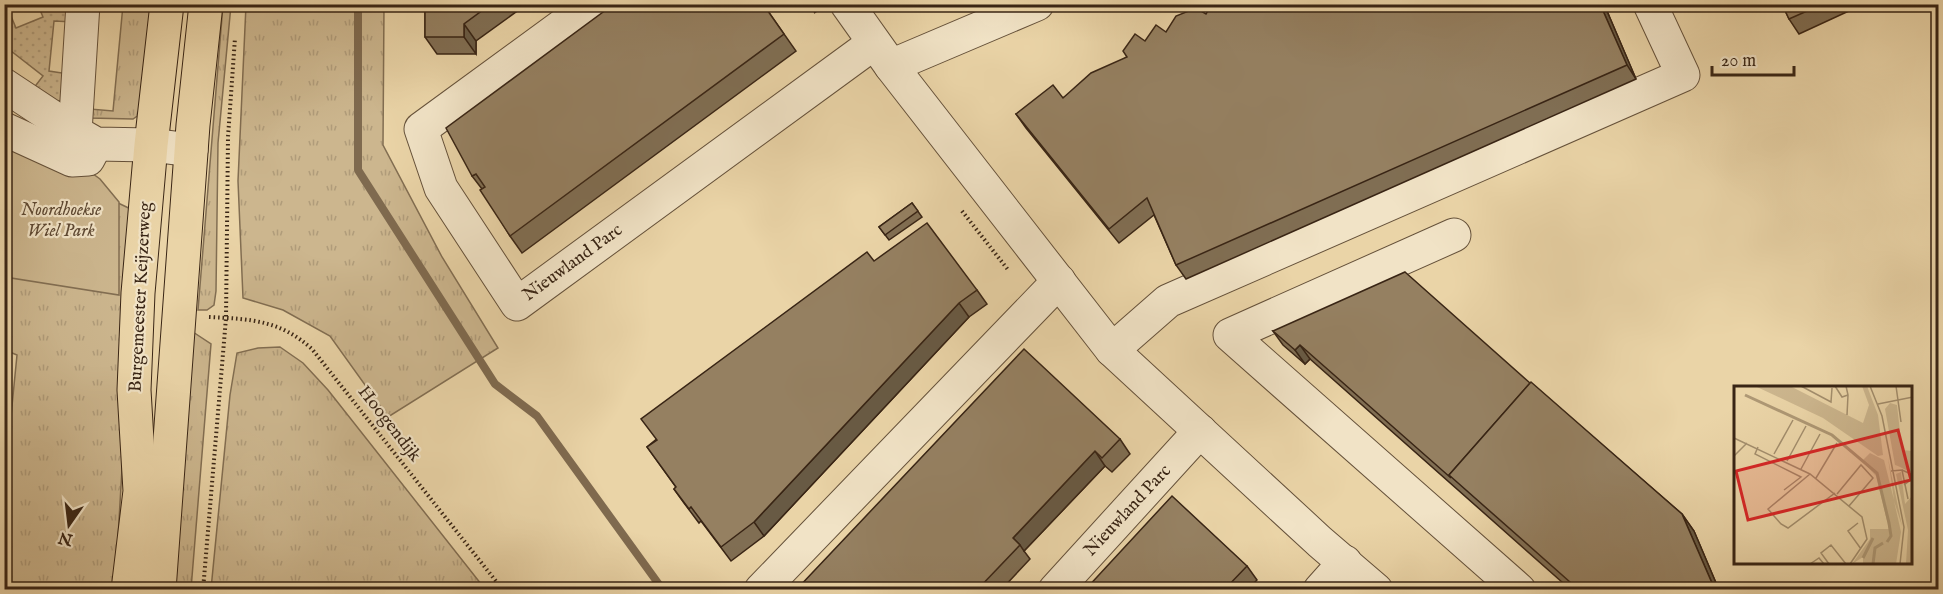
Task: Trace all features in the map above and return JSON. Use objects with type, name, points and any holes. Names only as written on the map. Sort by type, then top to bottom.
[{"type":"main road","name":"Burgemeester Keijzerweg","points":[[128,590],[140,491],[134,390],[138,293],[151,145],[167,4]]},
{"type":"main road","points":[[159,590],[192,150],[206,4]]},
{"type":"street","points":[[4,129],[72,160],[88,159],[83,4]]},
{"type":"street","name":"Nieuwland Parc","points":[[592,4],[421,129],[441,188],[517,304],[883,54]]},
{"type":"street","points":[[847,4],[883,54],[1112,350],[1376,590]]},
{"type":"street","points":[[883,54],[1038,4]]},
{"type":"street","points":[[1112,350],[1168,301],[1683,75],[1650,4]]},
{"type":"street","points":[[4,85],[86,138],[192,150]]},
{"type":"street","points":[[1454,235],[1230,335],[1519,590]]},
{"type":"street","points":[[761,590],[1059,281]]},
{"type":"street","name":"Nieuwland Parc","points":[[1054,590],[1200,431]]},
{"type":"street","points":[[1320,590],[1345,562]]},
{"type":"path","points":[[203,590],[226,318],[228,137],[236,27]]},
{"type":"path","name":"Hoogendijk","points":[[226,318],[272,324],[295,333],[312,349],[503,590]]},
{"type":"green space","points":[[38,5],[74,5],[74,22],[54,21],[49,71],[69,74],[62,100],[56,102],[30,93],[43,76],[11,51],[5,58],[5,11],[8,9],[16,28],[43,17]]},
{"type":"green space","points":[[123,5],[161,5],[143,112],[133,119],[89,118],[90,109],[113,111]]},
{"type":"green space","points":[[223,5],[231,5],[218,143],[216,291],[214,305],[207,310],[198,310]]},
{"type":"green space","points":[[246,5],[384,5],[383,145],[442,257],[498,348],[388,417],[330,336],[283,310],[243,298],[238,181]]},
{"type":"green space","name":"Noordhoekse Wiel Park","points":[[4,110],[100,179],[119,202],[119,295],[5,277]]},
{"type":"green space","points":[[5,149],[137,212],[115,589],[5,589],[5,477],[17,355],[5,350]]},
{"type":"green space","points":[[193,332],[211,344],[191,589],[174,590]]},
{"type":"green space","points":[[280,347],[303,363],[328,390],[485,589],[211,589],[230,395],[237,353],[258,348]]},
{"type":"building","points":[[425,4],[491,4],[464,24],[464,37],[425,37]]},
{"type":"building","points":[[614,4],[763,4],[784,34],[510,236],[480,190],[485,187],[476,174],[472,176],[446,128]]},
{"type":"building","points":[[1212,4],[1226,6],[1227,4],[1600,4],[1627,65],[1176,265],[1147,198],[1109,229],[1016,114],[1053,85],[1063,98],[1091,73],[1127,57],[1123,51],[1135,34],[1145,41],[1156,25],[1166,32],[1176,16],[1196,8],[1206,14]]},
{"type":"building","points":[[1782,4],[1823,4],[1789,19]]},
{"type":"building","points":[[912,203],[918,211],[885,235],[879,227]]},
{"type":"building","points":[[927,223],[977,290],[959,303],[754,522],[721,547],[691,507],[689,509],[674,489],[676,487],[647,447],[657,440],[641,419],[867,252],[874,261]]},
{"type":"building","points":[[1405,272],[1530,383],[1449,475],[1451,478],[1300,345],[1295,350],[1273,331]]},
{"type":"building","points":[[1024,349],[1120,439],[1102,458],[1095,451],[1013,538],[1020,545],[977,590],[796,590]]},
{"type":"building","points":[[1531,382],[1682,514],[1715,590],[1579,590],[1449,475]]},
{"type":"building","points":[[1172,496],[1247,566],[1224,590],[1085,590]]},
{"type":"waterway","points":[[358,4],[358,170],[495,384],[537,416],[663,590]]}]
